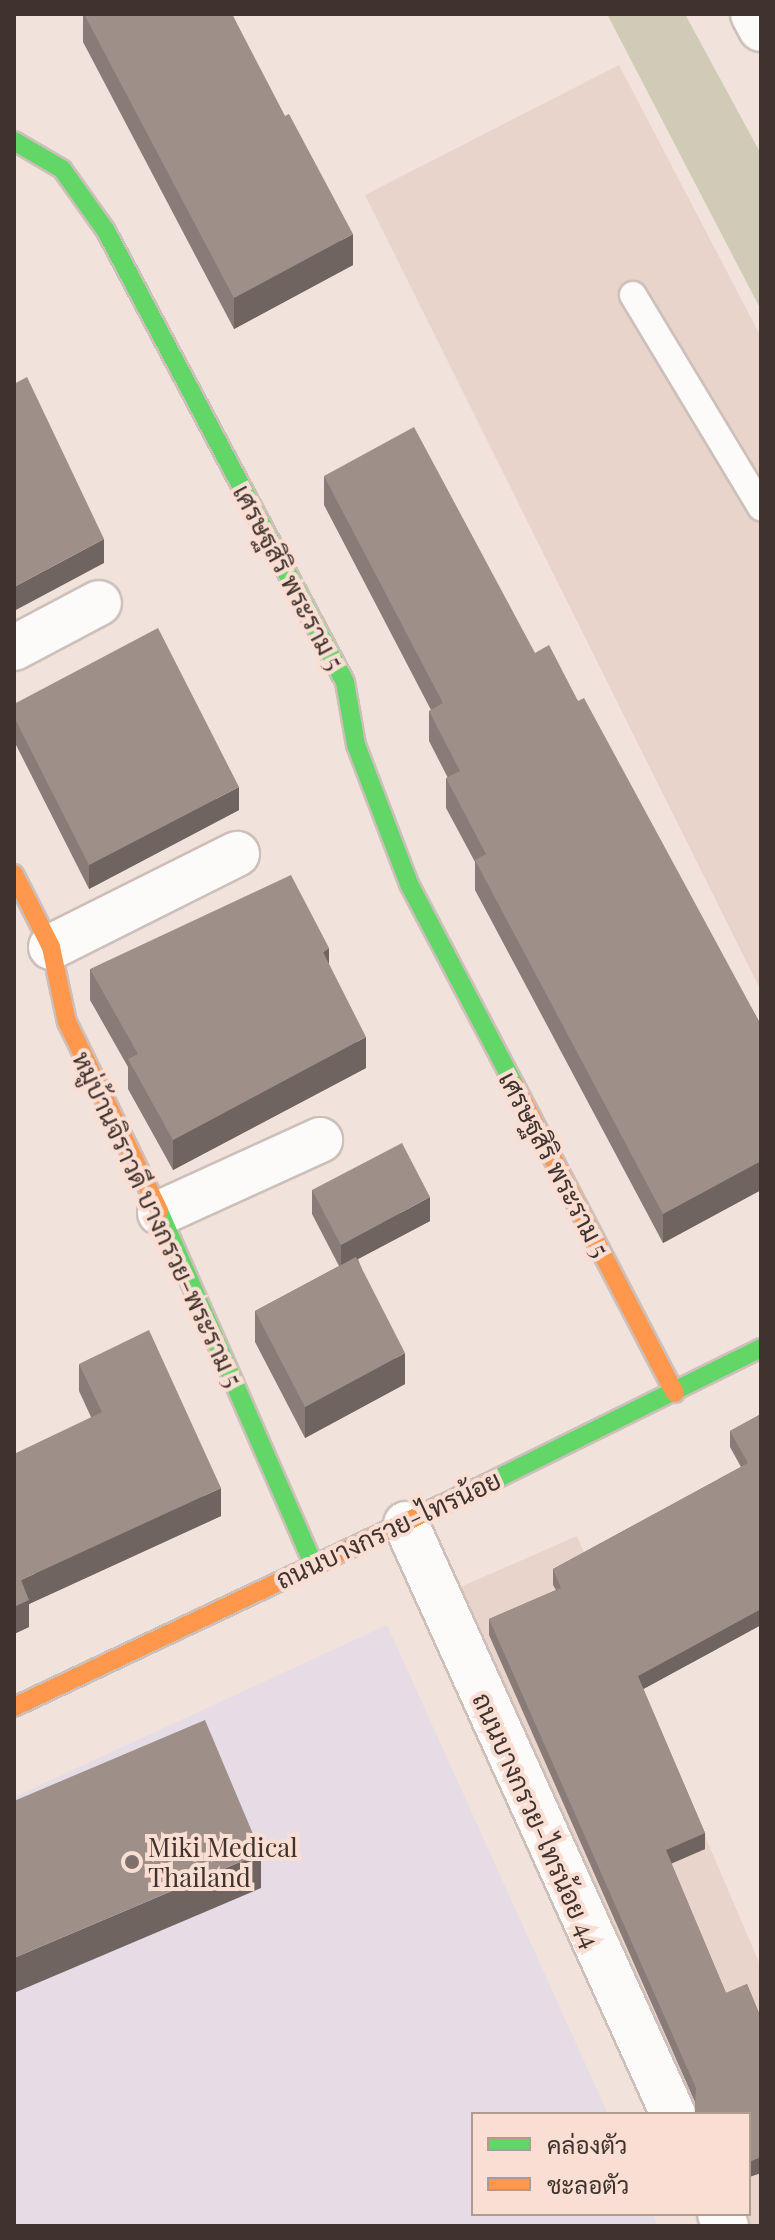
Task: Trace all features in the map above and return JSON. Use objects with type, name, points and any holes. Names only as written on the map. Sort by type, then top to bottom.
[{"type":"street","points":[[753,14],[761,29]]},
{"type":"street","name":"เศรษฐสิริ พระราม 5","points":[[14,141],[62,169],[106,231],[338,669],[356,745],[409,884],[675,1393]]},
{"type":"street","points":[[14,648],[99,603]]},
{"type":"street","points":[[51,947],[237,854]]},
{"type":"street","name":"หมู่บ้านจิราวดี บางกรวย-พระราม 5","points":[[14,874],[51,947],[67,1022],[160,1213],[312,1562]]},
{"type":"street","points":[[160,1213],[320,1140]]},
{"type":"street","name":"ถนนบางกรวย-ไทรน้อย","points":[[14,1707],[312,1562],[406,1524],[761,1348]]},
{"type":"street","name":"ถนนบางกรวย-ไทรน้อย 44","points":[[406,1524],[672,2112]]},
{"type":"lane","points":[[633,295],[761,507]]},
{"type":"shaded area","points":[[607,14],[685,14],[761,154],[761,310]]},
{"type":"shaded area","points":[[619,65],[761,337],[761,991],[365,195]]},
{"type":"shaded area","points":[[577,1536],[761,1967],[761,2226],[731,2226],[727,2216],[751,2216],[751,2112],[682,2112],[458,1588]]},
{"type":"shaded area","points":[[387,1625],[607,2112],[471,2112],[471,2216],[654,2216],[658,2226],[14,2226],[14,1797]]},
{"type":"building","points":[[84,14],[232,14],[285,116],[289,114],[353,234],[234,298]]},
{"type":"building","points":[[27,377],[104,539],[14,587],[14,384]]},
{"type":"building","points":[[414,427],[535,653],[549,645],[578,701],[584,698],[761,1025],[761,1161],[663,1214],[475,860],[486,854],[446,778],[460,771],[429,711],[443,703],[324,476]]},
{"type":"building","points":[[158,628],[239,787],[89,865],[14,717],[14,704]]},
{"type":"building","points":[[291,875],[329,948],[323,952],[366,1037],[173,1140],[128,1059],[138,1054],[90,969]]},
{"type":"building","points":[[402,1143],[430,1197],[341,1245],[312,1190]]},
{"type":"building","points":[[356,1257],[405,1353],[305,1407],[255,1311]]},
{"type":"building","points":[[149,1330],[221,1488],[21,1580],[29,1600],[14,1607],[14,1454],[102,1412],[79,1364]]},
{"type":"building","points":[[761,1414],[761,1609],[638,1676],[705,1833],[666,1850],[726,1993],[747,1984],[761,2018],[761,2157],[751,2161],[751,2112],[696,2112],[696,2088],[489,1619],[561,1588],[553,1569],[748,1463],[730,1431]]},
{"type":"building","name":"Miki Medical Thailand","points":[[205,1720],[261,1853],[14,1958],[14,1801]]},
{"type":"traffic: fast","points":[[14,141],[62,169],[106,231],[345,682],[356,745],[409,884],[515,1086]]},
{"type":"traffic: fast","points":[[159,1211],[312,1562]]},
{"type":"traffic: fast","points":[[486,1484],[761,1348]]},
{"type":"traffic: slow","points":[[14,874],[51,947],[67,1022],[159,1211]]},
{"type":"traffic: slow","points":[[515,1086],[675,1393]]},
{"type":"traffic: slow","points":[[14,1707],[486,1484]]},
{"type":"place","name":"Miki Medical Thailand","points":[[132,1862]]}]
